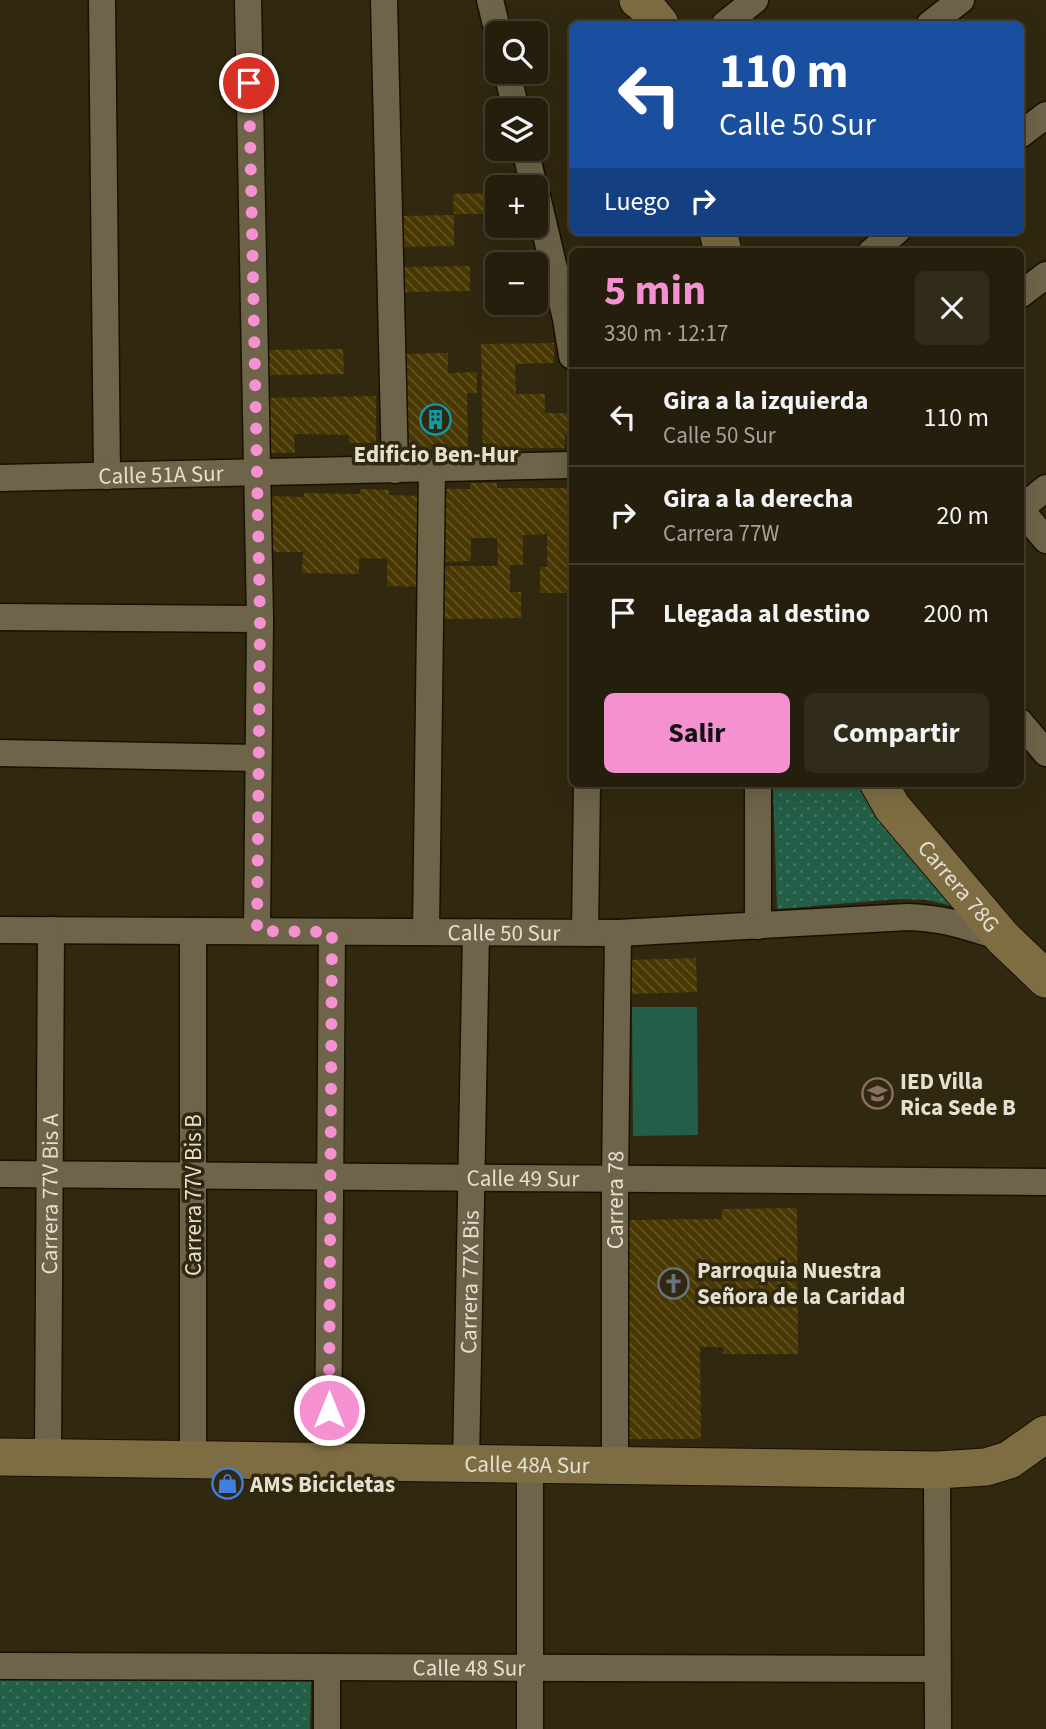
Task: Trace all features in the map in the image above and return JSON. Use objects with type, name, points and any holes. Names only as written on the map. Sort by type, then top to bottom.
[{"type":"street","points":[[102,0],[107,476]]},
{"type":"street","points":[[247,0],[260,619],[257,931]]},
{"type":"street","points":[[384,0],[395,470]]},
{"type":"street","points":[[490,0],[495,21]]},
{"type":"street","points":[[728,21],[755,0]]},
{"type":"street","points":[[934,21],[961,0]]},
{"type":"street","points":[[1024,132],[1046,115]]},
{"type":"street","points":[[876,248],[892,235]]},
{"type":"street","points":[[547,238],[569,338]]},
{"type":"street","points":[[1024,292],[1046,275]]},
{"type":"street","name":"Calle 51A Sur","points":[[0,478],[569,465]]},
{"type":"street","points":[[426,932],[432,470]]},
{"type":"street","points":[[1024,506],[1046,488]]},
{"type":"street","points":[[1024,514],[1046,540]]},
{"type":"street","points":[[0,617],[260,619]]},
{"type":"street","points":[[1024,727],[1046,753]]},
{"type":"street","points":[[0,753],[258,758]]},
{"type":"street","points":[[585,933],[587,787]]},
{"type":"street","points":[[758,787],[758,926]]},
{"type":"street","name":"Carrera 78G","points":[[881,787],[892,807],[1003,938],[1046,979]]},
{"type":"street","name":"Calle 50 Sur","points":[[0,930],[618,933],[908,916],[955,922],[1003,938]]},
{"type":"street","name":"Carrera 77V Bis A","points":[[48,1458],[51,930]]},
{"type":"street","name":"Carrera 77V Bis B","points":[[193,931],[193,1460]]},
{"type":"street","points":[[328,1462],[332,932]]},
{"type":"street","name":"Carrera 77X Bis","points":[[466,1464],[476,932]]},
{"type":"street","name":"Carrera 78","points":[[615,1466],[618,933]]},
{"type":"street","name":"Calle 49 Sur","points":[[0,1174],[1046,1182]]},
{"type":"street","name":"Calle 48A Sur","points":[[0,1457],[937,1469],[986,1467],[1009,1460],[1046,1434]]},
{"type":"street","points":[[530,1465],[530,1729]]},
{"type":"street","points":[[937,1469],[937,1729]]},
{"type":"street","name":"Calle 48 Sur","points":[[0,1666],[937,1669]]},
{"type":"street","points":[[327,1667],[327,1729]]},
{"type":"green space","points":[[773,787],[864,787],[961,908],[927,900],[897,899],[777,909]]},
{"type":"green space","points":[[632,1007],[697,1007],[698,1135],[633,1136]]},
{"type":"green space","points":[[0,1678],[311,1681],[310,1729],[0,1729]]},
{"type":"building","points":[[485,193],[485,214],[454,214],[453,194]]},
{"type":"building","points":[[454,215],[454,246],[402,247],[402,216]]},
{"type":"building","points":[[470,266],[470,291],[403,292],[402,267]]},
{"type":"building","points":[[554,343],[554,363],[515,364],[516,394],[545,394],[545,413],[569,413],[569,435],[565,435],[565,448],[483,448],[481,344]]},
{"type":"building","points":[[343,349],[344,374],[268,375],[267,350]]},
{"type":"building","name":"Edificio Ben-Hur","points":[[448,353],[448,373],[477,372],[477,393],[467,393],[468,448],[405,450],[403,354]]},
{"type":"building","points":[[376,396],[376,443],[349,443],[349,435],[294,434],[295,453],[266,453],[266,398]]},
{"type":"building","points":[[470,483],[497,483],[497,488],[569,488],[569,593],[540,593],[540,567],[547,567],[547,534],[523,535],[523,565],[510,565],[510,592],[521,592],[521,618],[443,619],[443,566],[498,566],[497,538],[471,538],[471,561],[442,562],[441,489],[470,489]]},
{"type":"building","points":[[360,489],[389,490],[389,495],[423,496],[421,587],[387,586],[387,559],[359,558],[359,574],[302,573],[303,552],[269,552],[271,496],[304,497],[304,493],[360,494]]},
{"type":"building","points":[[696,958],[697,992],[629,994],[628,960]]},
{"type":"building","name":"Parroquia Nuestra Señora de la Caridad","points":[[797,1208],[798,1354],[723,1354],[723,1347],[700,1347],[701,1439],[626,1439],[624,1220],[722,1219],[722,1209]]},
{"type":"place","name":"Edificio Ben-Hur","points":[[436,420]]},
{"type":"place","name":"IED Villa Rica Sede B","points":[[877,1094]]},
{"type":"place","name":"Parroquia Nuestra Señora de la Caridad","points":[[674,1283]]},
{"type":"place","name":"AMS Bicicletas","points":[[227,1484]]},
{"type":"route","points":[[249,83],[260,619],[257,931],[332,932],[329,1410]]}]
